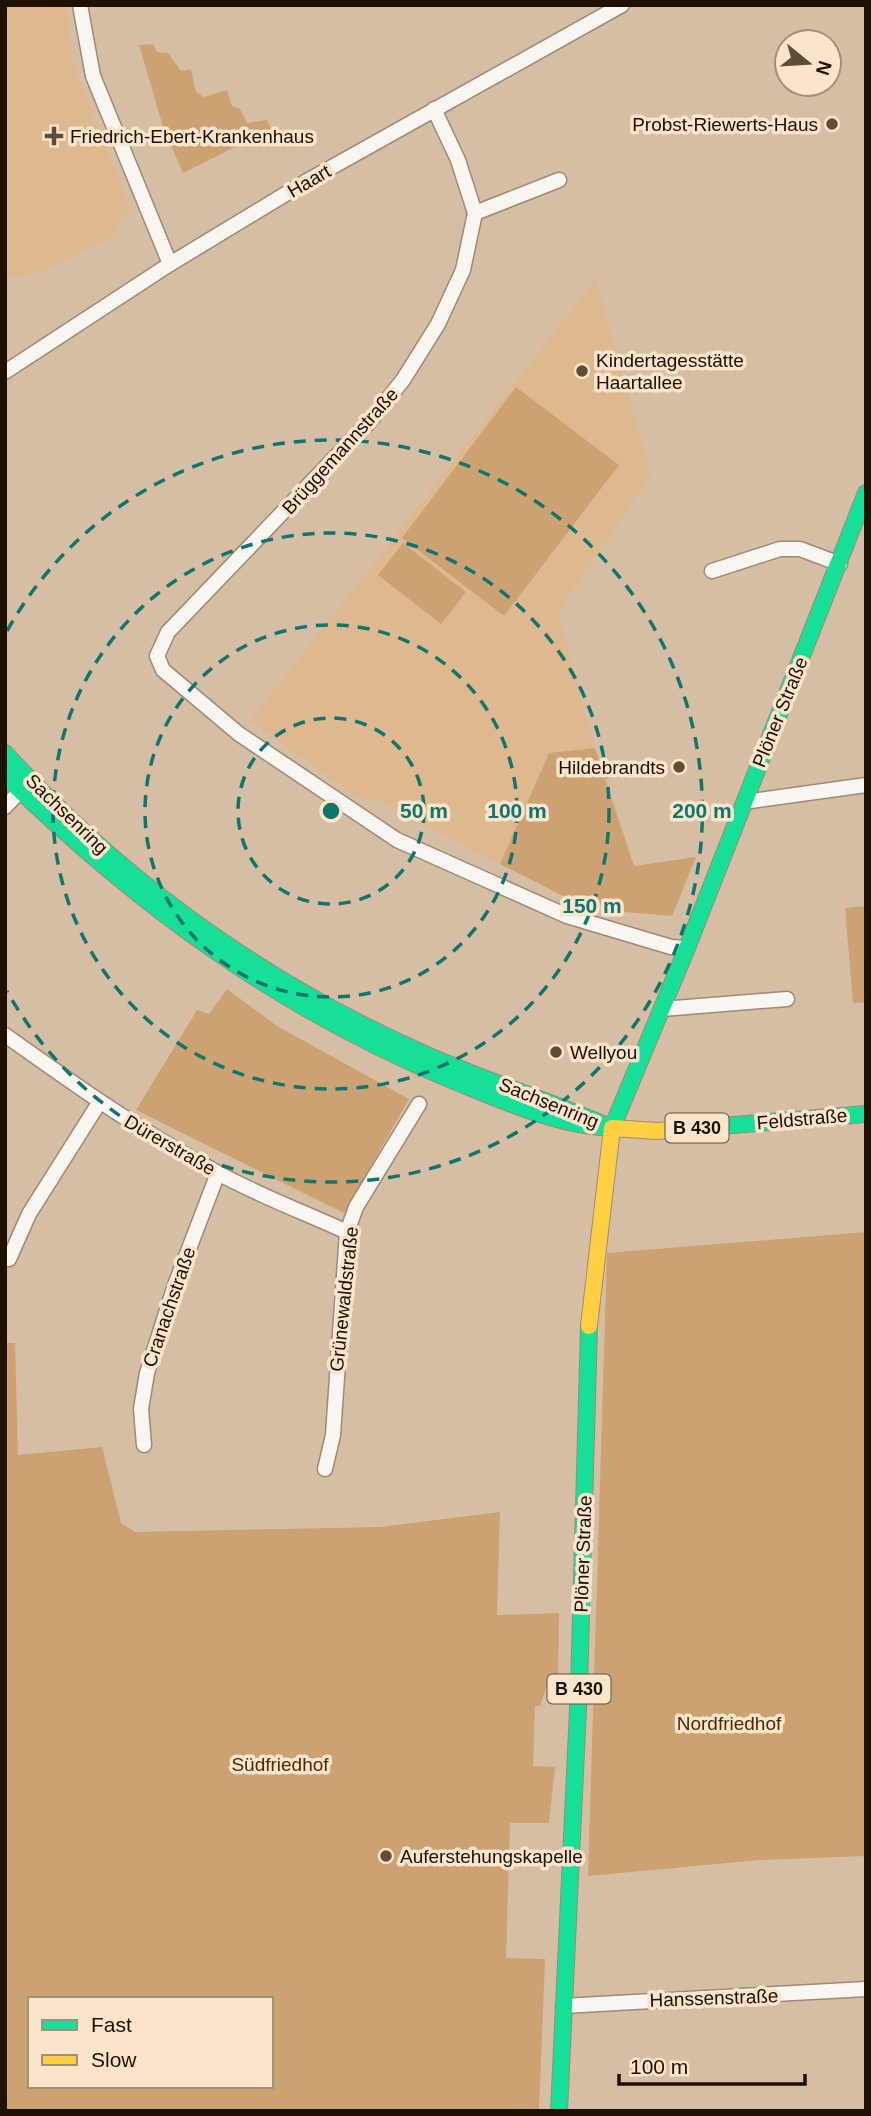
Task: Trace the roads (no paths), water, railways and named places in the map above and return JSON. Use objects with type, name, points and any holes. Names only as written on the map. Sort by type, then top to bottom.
[{"type":"main road","name":"Plöner Straße","points":[[559,2111],[579,1676],[589,1310],[612,1128],[663,1009],[866,493]]},
{"type":"main road","name":"Sachsenring","points":[[5,752],[25,786]]},
{"type":"main road","name":"Sachsenring","points":[[5,776],[25,786],[162,899],[265,970],[316,1001],[407,1046],[612,1128]]},
{"type":"main road","name":"Feldstraße","points":[[612,1128],[657,1132],[866,1114]]},
{"type":"street","points":[[80,5],[93,76],[170,264]]},
{"type":"street","name":"Haart","points":[[5,372],[170,264],[434,109],[622,5]]},
{"type":"street","name":"Brüggemannstraße","points":[[434,109],[458,160],[475,213],[463,270],[438,324],[403,380],[370,421],[168,632],[157,656],[163,670],[239,734],[397,840],[567,916],[671,947],[687,948]]},
{"type":"street","points":[[475,213],[559,180]]},
{"type":"street","points":[[712,571],[780,549],[800,549],[840,564]]},
{"type":"street","points":[[744,802],[866,785]]},
{"type":"street","points":[[5,807],[25,786]]},
{"type":"street","points":[[663,1009],[787,999]]},
{"type":"street","name":"Dürerstraße","points":[[5,1035],[99,1103],[218,1173],[347,1232]]},
{"type":"street","points":[[9,1259],[29,1214],[99,1103]]},
{"type":"street","name":"Grünewaldstraße","points":[[325,1469],[332,1435],[347,1232],[356,1207],[419,1104]]},
{"type":"street","name":"Cranachstraße","points":[[144,1445],[141,1409],[146,1373],[174,1288],[218,1173]]},
{"type":"street","name":"Hanssenstraße","points":[[563,2006],[866,1989]]},
{"type":"place","name":"Probst-Riewerts-Haus","points":[[832,124]]},
{"type":"place","name":"Friedrich-Ebert-Krankenhaus","points":[[54,136]]},
{"type":"place","name":"Kindertagesstätte Haartallee","points":[[582,371]]},
{"type":"place","name":"Hildebrandts","points":[[679,767]]},
{"type":"place","name":"Wellyou","points":[[556,1052]]},
{"type":"place","name":"Auferstehungskapelle","points":[[386,1856]]},
{"type":"park label","name":"Nordfriedhof","points":[[729,1723]]},
{"type":"park label","name":"Südfriedhof","points":[[280,1764]]}]
